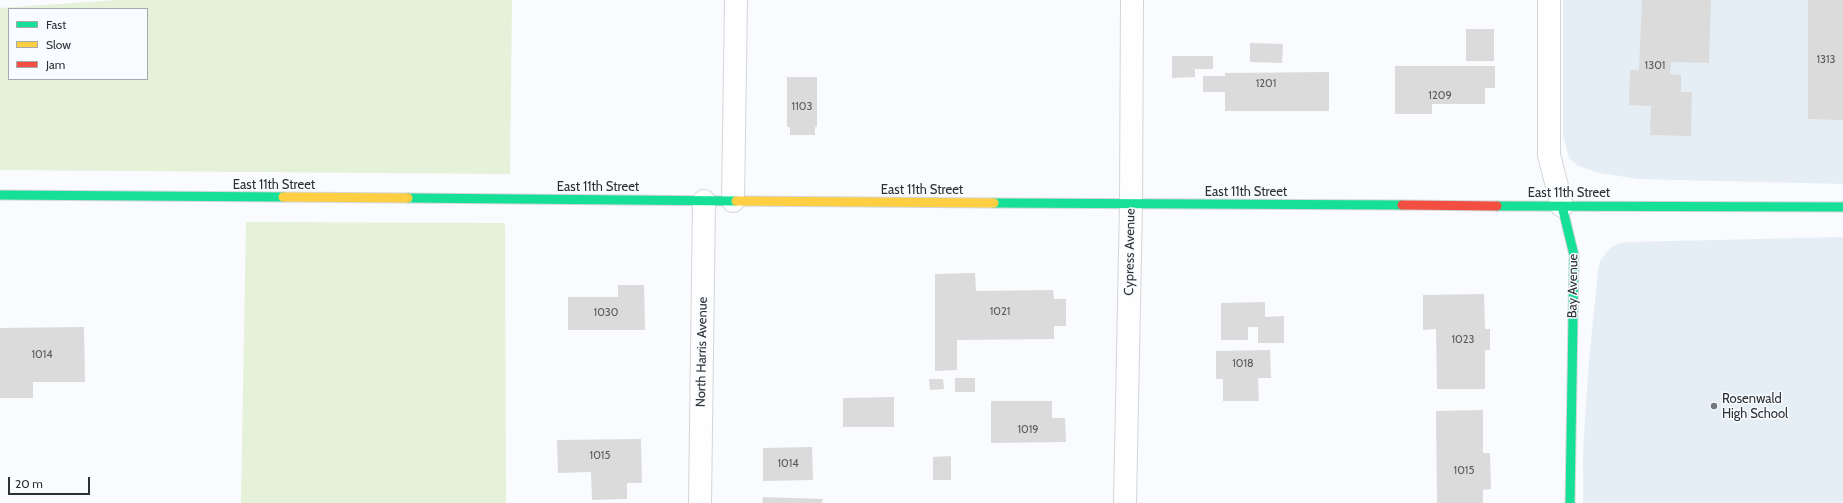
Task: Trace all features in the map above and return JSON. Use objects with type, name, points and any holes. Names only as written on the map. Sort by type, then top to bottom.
[{"type":"main road","name":"East 11th Street","points":[[0,195],[1131,204],[1843,207]]},
{"type":"main road","name":"Bay Avenue","points":[[1562,206],[1574,255],[1570,503]]},
{"type":"street","points":[[733,201],[736,0]]},
{"type":"street","name":"Cypress Avenue","points":[[1125,503],[1131,204],[1132,0]]},
{"type":"street","name":"Bay Avenue","points":[[1549,0],[1549,155],[1562,206]]},
{"type":"street","name":"North Harris Avenue","points":[[700,503],[704,201]]},
{"type":"shaded area","points":[[1563,0],[1843,0],[1843,184],[1638,179],[1600,173],[1578,166],[1569,158],[1563,135]]},
{"type":"shaded area","name":"Rosenwald High School","points":[[1843,237],[1843,503],[1583,503],[1583,451],[1589,360],[1598,271],[1600,261],[1610,248],[1620,243],[1629,242]]},
{"type":"green space","points":[[118,0],[512,0],[510,174],[0,170],[0,8]]},
{"type":"green space","points":[[246,222],[505,223],[506,503],[241,503]]},
{"type":"building","points":[[1642,0],[1711,0],[1709,63],[1671,62],[1670,74],[1681,75],[1681,92],[1692,92],[1691,136],[1650,135],[1651,106],[1629,105],[1630,70],[1639,70]]},
{"type":"building","points":[[1808,0],[1843,0],[1843,120],[1808,119]]},
{"type":"building","points":[[1466,29],[1494,29],[1494,61],[1466,61]]},
{"type":"building","points":[[1250,43],[1283,44],[1282,63],[1250,62]]},
{"type":"building","points":[[1172,56],[1213,56],[1213,69],[1195,69],[1195,77],[1172,78]]},
{"type":"building","points":[[1395,66],[1495,66],[1495,88],[1485,88],[1485,104],[1432,104],[1432,114],[1395,114]]},
{"type":"building","points":[[1329,72],[1329,111],[1225,111],[1225,92],[1203,92],[1203,76],[1225,76],[1225,73]]},
{"type":"building","points":[[787,77],[817,77],[817,127],[815,127],[815,135],[790,135],[790,127],[787,127]]},
{"type":"building","points":[[975,273],[976,291],[1053,290],[1054,299],[1066,299],[1066,326],[1054,326],[1054,339],[957,340],[957,370],[935,371],[935,274]]},
{"type":"building","points":[[618,285],[644,285],[645,330],[568,330],[568,297],[618,297]]},
{"type":"building","points":[[1484,294],[1485,329],[1490,329],[1490,350],[1485,350],[1485,389],[1437,389],[1436,329],[1423,330],[1423,295]]},
{"type":"building","points":[[1265,302],[1265,317],[1284,316],[1284,343],[1258,343],[1258,327],[1248,327],[1248,340],[1221,340],[1221,303]]},
{"type":"building","points":[[84,327],[85,382],[33,382],[33,398],[0,398],[0,328]]},
{"type":"building","points":[[1270,350],[1271,378],[1258,378],[1259,401],[1223,401],[1223,379],[1216,379],[1216,351]]},
{"type":"building","points":[[955,378],[975,378],[975,392],[955,392]]},
{"type":"building","points":[[929,379],[943,379],[944,389],[930,390]]},
{"type":"building","points":[[894,397],[894,427],[843,427],[843,398]]},
{"type":"building","points":[[991,401],[1052,401],[1052,418],[1065,418],[1066,442],[991,443]]},
{"type":"building","points":[[1483,410],[1483,453],[1490,453],[1491,489],[1483,490],[1483,503],[1437,503],[1436,411]]},
{"type":"building","points":[[641,439],[642,483],[627,483],[627,499],[592,500],[591,472],[558,473],[557,440]]},
{"type":"building","points":[[812,447],[813,480],[763,481],[763,448]]},
{"type":"building","points":[[951,456],[951,480],[933,480],[933,457]]},
{"type":"building","points":[[763,497],[823,499],[822,503],[762,503]]},
{"type":"traffic: fast","points":[[0,195],[283,197]]},
{"type":"traffic: fast","points":[[408,198],[736,201]]},
{"type":"traffic: fast","points":[[994,203],[1402,205]]},
{"type":"traffic: fast","points":[[1497,206],[1843,207]]},
{"type":"traffic: fast","points":[[1562,206],[1574,255],[1570,503]]},
{"type":"traffic: slow","points":[[283,197],[408,198]]},
{"type":"traffic: slow","points":[[736,201],[994,203]]},
{"type":"traffic: jam","points":[[1402,205],[1497,206]]},
{"type":"place","name":"Rosenwald High School","points":[[1714,406]]}]
